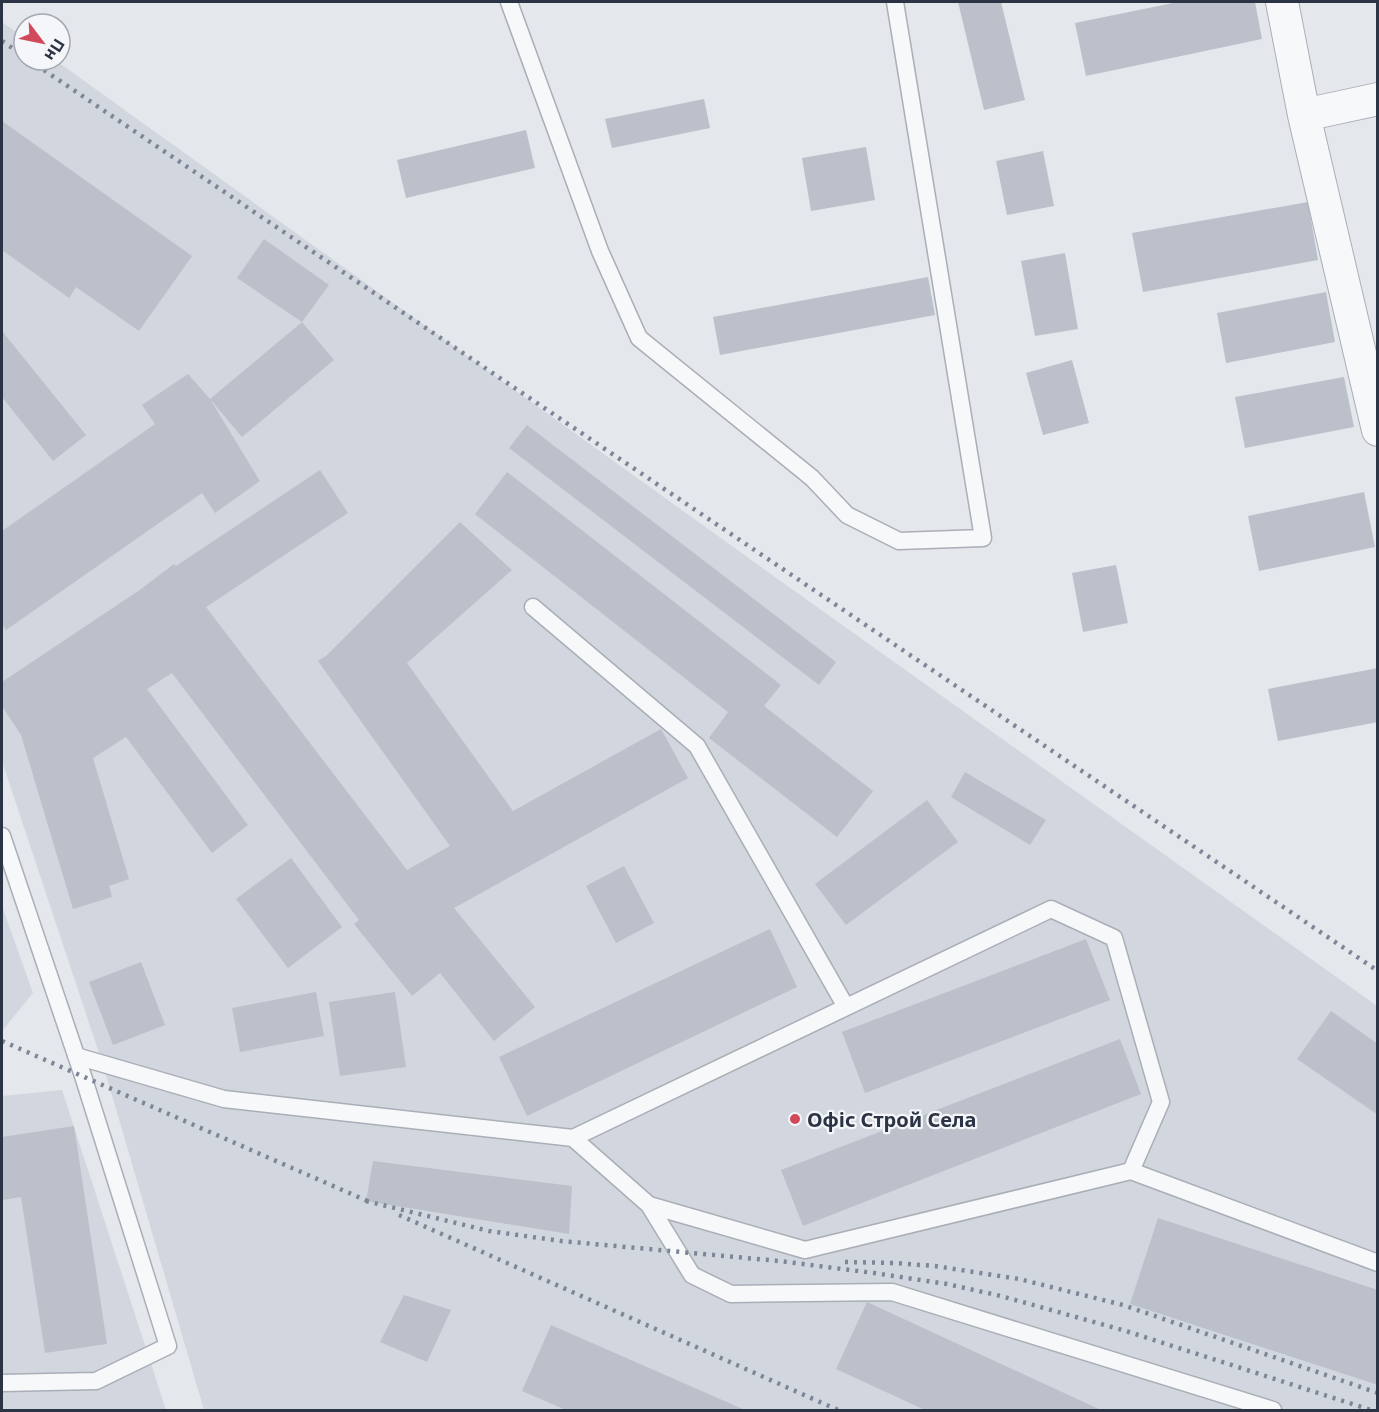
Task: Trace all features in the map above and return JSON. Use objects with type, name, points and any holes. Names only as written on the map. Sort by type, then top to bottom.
[{"type":"street","points":[[1282,2],[1304,115],[1377,430]]},
{"type":"street","points":[[1304,115],[1377,99]]},
{"type":"lane","points":[[509,2],[600,251],[639,338],[812,478],[848,515],[900,541],[983,538],[895,2]]},
{"type":"lane","points":[[533,607],[697,746],[846,1007]]},
{"type":"lane","points":[[2,836],[76,1056],[168,1346],[96,1381],[2,1383]]},
{"type":"lane","points":[[76,1056],[224,1099],[573,1138],[1051,909],[1114,938],[1161,1102],[1131,1171]]},
{"type":"lane","points":[[573,1138],[649,1205],[692,1275],[731,1294],[892,1292],[1273,1410]]},
{"type":"lane","points":[[649,1205],[805,1250],[1131,1171],[1377,1263]]},
{"type":"shaded area","points":[[2,22],[12,29],[12,72],[72,72],[1377,1006],[1377,1410],[204,1410],[104,1068],[2,761]]},
{"type":"shaded area","points":[[2,906],[33,993],[2,1031]]},
{"type":"shaded area","points":[[62,1090],[166,1410],[2,1410],[2,1096]]},
{"type":"building","points":[[958,2],[1001,2],[1025,100],[984,110]]},
{"type":"building","points":[[1178,2],[1255,2],[1262,39],[1086,76],[1075,23]]},
{"type":"building","points":[[704,99],[710,128],[612,148],[605,119]]},
{"type":"building","points":[[2,121],[192,256],[139,331],[76,287],[69,298],[2,250]]},
{"type":"building","points":[[526,130],[535,168],[406,198],[397,160]]},
{"type":"building","points":[[866,147],[875,200],[811,211],[802,158]]},
{"type":"building","points":[[1043,151],[1054,206],[1007,215],[996,161]]},
{"type":"building","points":[[1308,202],[1318,260],[1143,292],[1132,233]]},
{"type":"building","points":[[264,239],[329,285],[302,322],[237,278]]},
{"type":"building","points":[[1065,253],[1078,329],[1035,336],[1021,261]]},
{"type":"building","points":[[928,277],[935,315],[720,355],[713,317]]},
{"type":"building","points":[[1326,292],[1335,342],[1226,363],[1217,313]]},
{"type":"building","points":[[302,322],[334,360],[242,437],[210,399]]},
{"type":"building","points":[[2,331],[86,435],[53,461],[2,397]]},
{"type":"building","points":[[1072,360],[1089,423],[1043,435],[1026,373]]},
{"type":"building","points":[[188,374],[210,399],[260,481],[215,513],[202,493],[6,630],[2,624],[2,531],[155,424],[142,405]]},
{"type":"building","points":[[1344,377],[1354,427],[1245,448],[1235,397]]},
{"type":"building","points":[[527,425],[836,662],[819,685],[509,448]]},
{"type":"building","points":[[320,470],[348,513],[206,607],[407,870],[450,846],[318,661],[326,656],[460,522],[512,570],[407,663],[513,811],[661,729],[688,778],[454,908],[535,1007],[494,1041],[440,973],[412,996],[354,924],[359,920],[172,673],[147,689],[248,825],[212,853],[126,737],[93,758],[129,879],[109,886],[112,897],[73,909],[21,735],[2,706],[2,682],[141,589],[174,564],[176,566]]},
{"type":"building","points":[[507,472],[781,685],[764,706],[873,791],[837,837],[709,738],[728,712],[475,514]]},
{"type":"building","points":[[1364,492],[1375,547],[1259,571],[1248,516]]},
{"type":"building","points":[[1116,565],[1128,623],[1083,632],[1072,573]]},
{"type":"building","points":[[1378,668],[1378,722],[1278,741],[1268,689]]},
{"type":"building","points":[[965,772],[1046,820],[1030,845],[951,797]]},
{"type":"building","points":[[927,800],[958,842],[846,925],[815,884]]},
{"type":"building","points":[[291,858],[342,927],[288,968],[236,899]]},
{"type":"building","points":[[624,866],[654,923],[616,943],[586,886]]},
{"type":"building","points":[[770,929],[797,987],[527,1116],[499,1057]]},
{"type":"building","points":[[1086,939],[1110,1000],[865,1093],[842,1032]]},
{"type":"building","points":[[141,962],[165,1025],[113,1045],[89,982]]},
{"type":"building","points":[[316,992],[324,1036],[240,1052],[232,1008]]},
{"type":"building","points":[[395,992],[406,1067],[340,1076],[329,1002]]},
{"type":"building","points":[[1331,1011],[1378,1044],[1378,1115],[1297,1059]]},
{"type":"building","points":[[1120,1039],[1141,1094],[803,1226],[781,1170]]},
{"type":"building","points":[[74,1126],[107,1344],[45,1353],[21,1197],[2,1200],[2,1137]]},
{"type":"building","points":[[373,1161],[572,1186],[569,1234],[366,1201]]},
{"type":"building","points":[[1158,1218],[1378,1290],[1378,1385],[1130,1304]]},
{"type":"building","points":[[404,1295],[451,1310],[427,1362],[380,1342]]},
{"type":"building","points":[[867,1302],[1101,1410],[925,1410],[836,1369]]},
{"type":"building","points":[[551,1325],[745,1410],[566,1410],[522,1391]]},
{"type":"railway","points":[[2,41],[12,48]]},
{"type":"railway","points":[[47,72],[1378,971]]},
{"type":"railway","points":[[2,1041],[372,1203]]},
{"type":"railway","points":[[366,1201],[489,1231],[561,1241],[779,1261],[947,1284],[1001,1296],[1126,1331],[1371,1410]]},
{"type":"railway","points":[[399,1215],[838,1410]]},
{"type":"railway","points":[[845,1262],[935,1266],[1019,1279],[1123,1305],[1378,1393]]},
{"type":"place","name":"Офіс Строй Села","points":[[795,1119]]}]
